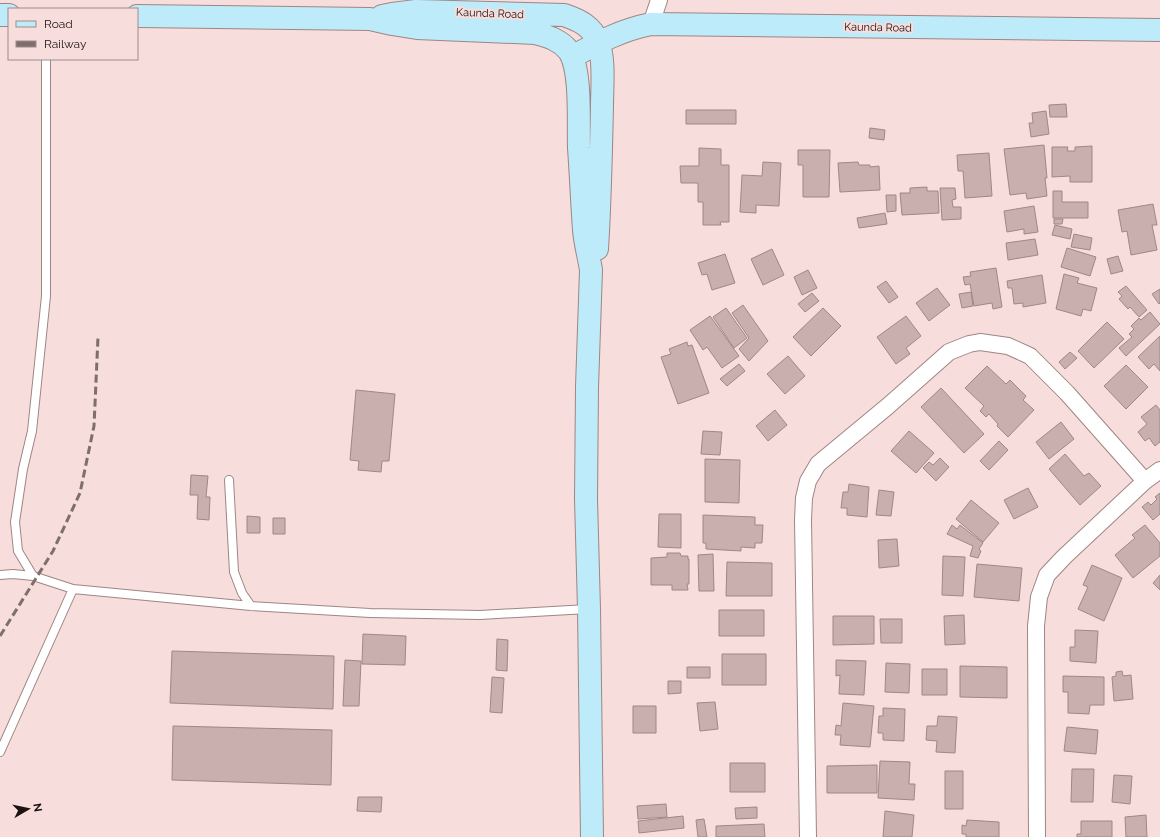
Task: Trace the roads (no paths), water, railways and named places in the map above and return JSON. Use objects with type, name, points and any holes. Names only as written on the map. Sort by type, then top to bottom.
[{"type":"main road","name":"Kaunda Road","points":[[370,19],[416,11],[564,16],[576,19],[585,24],[598,42],[602,53],[600,211],[596,254],[591,270]]},
{"type":"main road","name":"Kaunda Road","points":[[138,16],[370,19],[417,28],[535,33],[551,37],[561,43],[572,57],[578,84],[579,147],[584,232],[591,270]]},
{"type":"main road","name":"Kaunda Road","points":[[572,57],[608,37],[638,26],[652,24],[1160,30]]},
{"type":"main road","points":[[591,270],[586,499],[592,837]]},
{"type":"street","points":[[652,24],[659,0]]},
{"type":"street","points":[[808,837],[803,520],[804,498],[808,481],[818,464],[888,406],[949,352],[969,344],[980,342],[1008,346],[1030,356],[1067,394],[1145,482]]},
{"type":"street","points":[[1037,837],[1036,626],[1038,597],[1047,575],[1064,557],[1160,470]]},
{"type":"lane","points":[[33,576],[18,551],[15,522],[23,469],[32,431],[46,296],[46,60]]},
{"type":"lane","points":[[229,480],[234,572],[242,593],[251,606]]},
{"type":"lane","points":[[0,575],[13,574],[33,576],[73,589],[251,606],[370,613],[480,615],[589,609]]},
{"type":"lane","points":[[0,752],[73,589]]},
{"type":"railway","points":[[0,636],[53,551],[80,493],[94,426],[98,337]]}]
